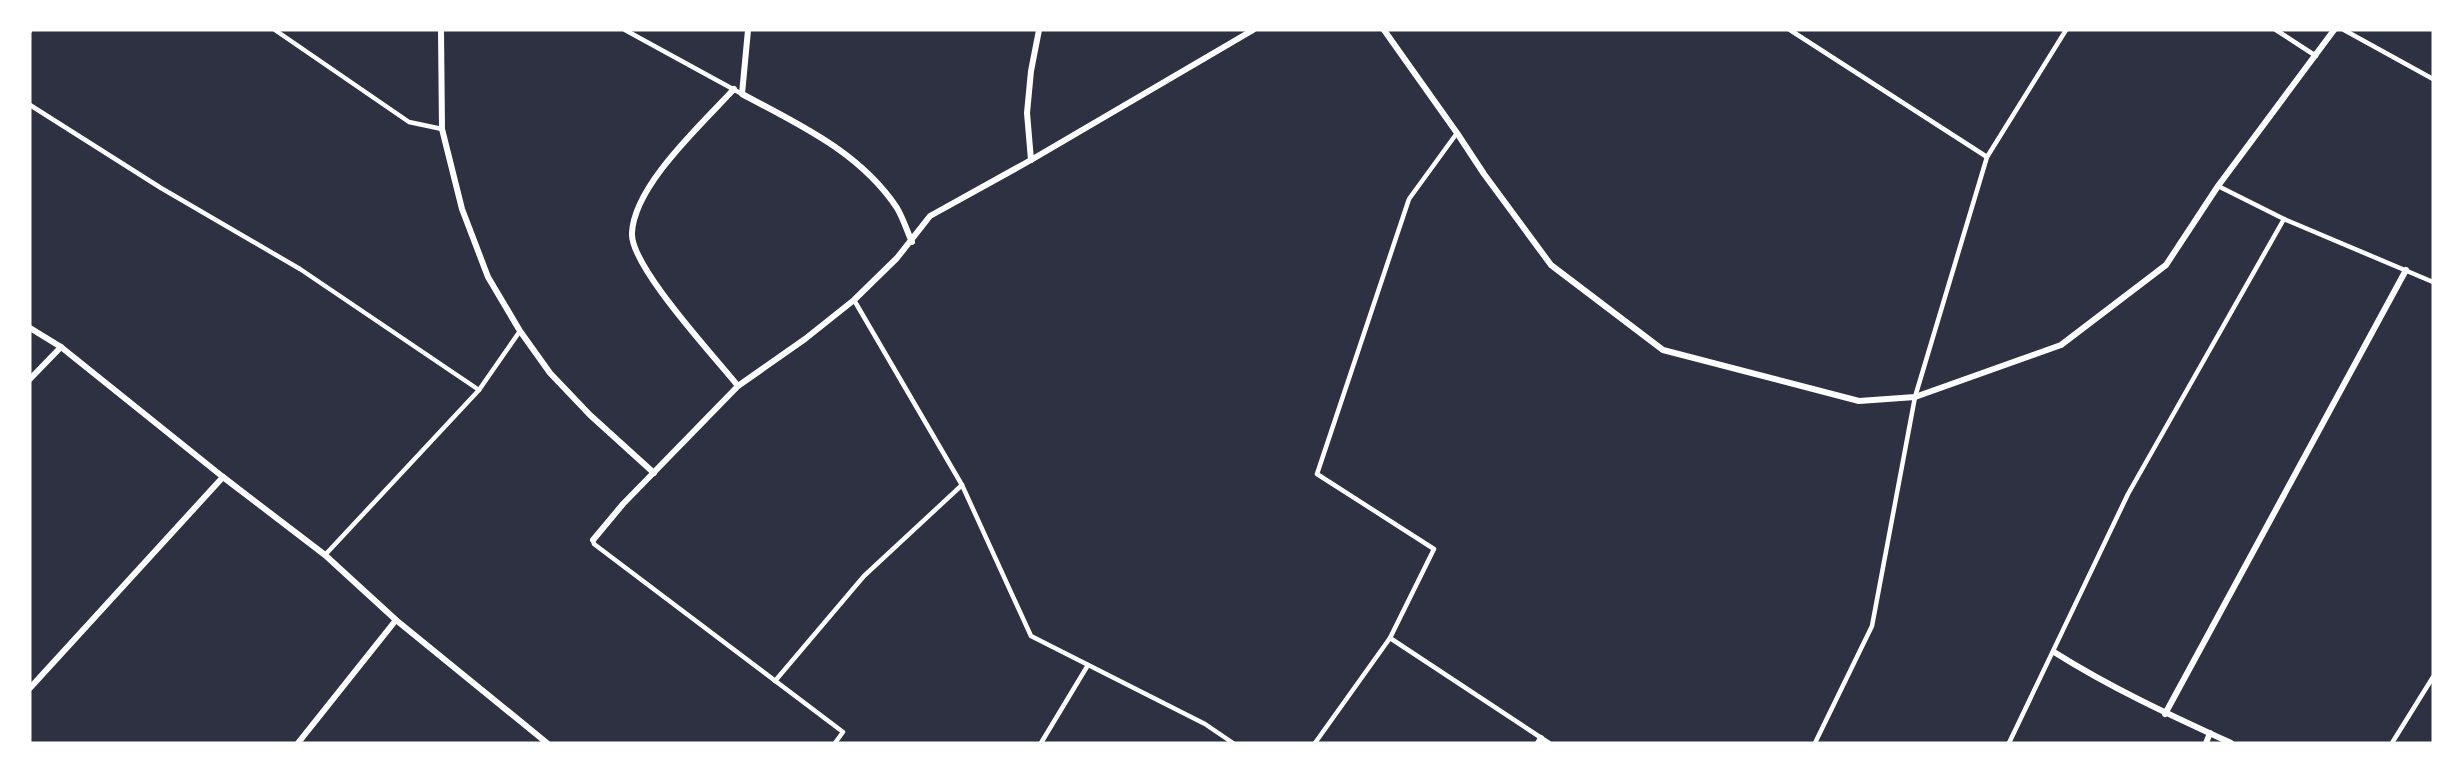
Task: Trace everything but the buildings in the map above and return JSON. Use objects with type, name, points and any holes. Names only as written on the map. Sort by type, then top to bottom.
[{"type":"street","points":[[441,30],[442,129],[462,209],[488,277],[520,331],[550,373],[590,415],[654,473]]},
{"type":"street","points":[[748,30],[742,93],[840,149],[871,178],[897,208],[912,242]]},
{"type":"street","points":[[1031,160],[1027,113],[1030,71],[1039,30]]},
{"type":"street","points":[[593,540],[623,504],[738,386],[805,339],[854,300],[883,274],[912,242],[930,216],[1031,160],[1253,30]]},
{"type":"street","points":[[1384,30],[1484,174],[1551,265],[1663,350],[1860,401],[1915,397],[2061,345],[2166,266],[2218,186],[2334,30]]},
{"type":"street","points":[[734,89],[683,142],[651,184],[635,218],[632,234],[636,249],[652,280],[738,386]]},
{"type":"street","points":[[2165,714],[2406,270]]},
{"type":"street","points":[[30,328],[61,347],[325,555],[396,620],[547,743]]},
{"type":"street","points":[[30,380],[61,347]]},
{"type":"street","points":[[30,688],[224,477]]},
{"type":"street","points":[[298,743],[396,620]]},
{"type":"street","points":[[2054,652],[2108,685],[2165,714],[2231,743]]},
{"type":"street","points":[[2206,743],[2210,733]]},
{"type":"lane","points":[[275,30],[410,122],[442,129]]},
{"type":"lane","points":[[625,30],[742,93]]},
{"type":"lane","points":[[1790,30],[1987,157]]},
{"type":"lane","points":[[1815,743],[1872,626],[1915,397],[1987,157],[2066,30]]},
{"type":"lane","points":[[2276,30],[2316,56]]},
{"type":"lane","points":[[2344,30],[2433,79]]},
{"type":"lane","points":[[30,105],[160,188],[300,269],[479,390]]},
{"type":"lane","points":[[1315,743],[1390,638],[1434,549],[1317,474],[1409,199],[1457,133]]},
{"type":"lane","points":[[2218,186],[2284,219],[2433,282]]},
{"type":"lane","points":[[2009,743],[2128,494],[2284,219]]},
{"type":"lane","points":[[854,300],[962,485],[1031,636],[1205,724],[1233,743]]},
{"type":"lane","points":[[325,555],[479,390],[520,331]]},
{"type":"lane","points":[[775,681],[864,576],[962,485]]},
{"type":"lane","points":[[593,540],[594,544],[843,732],[835,743]]},
{"type":"lane","points":[[1390,638],[1539,741],[1549,743]]},
{"type":"lane","points":[[1041,743],[1088,665]]},
{"type":"lane","points":[[2392,743],[2433,677]]}]
